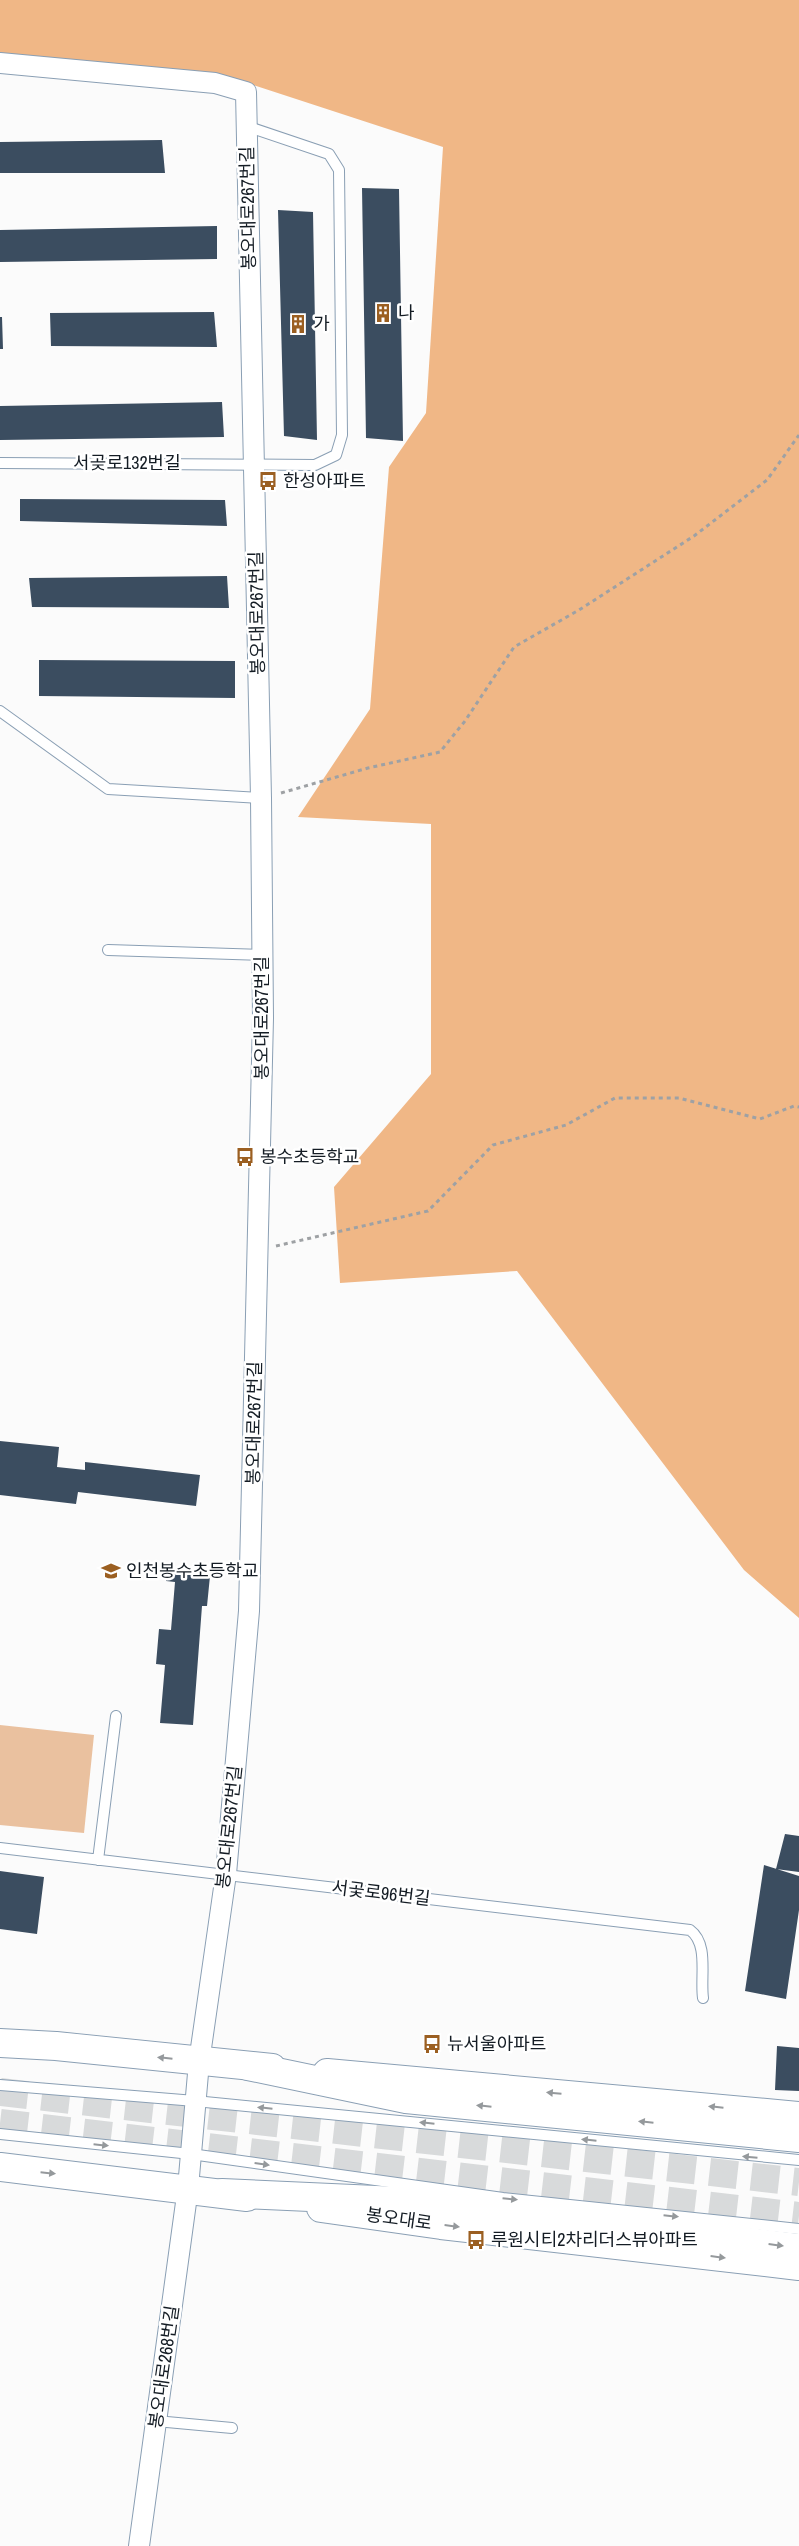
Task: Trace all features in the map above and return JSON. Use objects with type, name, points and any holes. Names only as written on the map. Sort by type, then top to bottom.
[{"type":"main road","points":[[0,2043],[56,2046],[199,2062],[799,2116]]},
{"type":"main road","points":[[248,2066],[406,2099],[799,2138]]},
{"type":"main road","name":"봉오대로","points":[[0,2167],[188,2188],[441,2225],[799,2266]]},
{"type":"main road","points":[[222,2193],[420,2202],[799,2248]]},
{"type":"street","name":"봉오대로267번길","points":[[0,63],[215,83],[246,92],[263,955],[249,1611],[226,1874],[199,2062],[188,2188]]},
{"type":"street","name":"봉오대로268번길","points":[[139,2546],[188,2188]]},
{"type":"lane","name":"서곶로132번길","points":[[0,463],[253,463],[315,465],[336,455],[342,435],[339,170],[329,154],[246,126]]},
{"type":"lane","points":[[0,711],[108,789],[261,798]]},
{"type":"lane","points":[[108,950],[263,955]]},
{"type":"lane","points":[[98,1860],[116,1716]]},
{"type":"lane","name":"서곷로96번길","points":[[0,1848],[690,1930],[698,1936],[702,1944],[700,1981],[703,1998]]},
{"type":"lane","points":[[0,2085],[195,2101],[799,2160]]},
{"type":"lane","points":[[0,2134],[190,2154],[503,2198],[799,2229]]},
{"type":"lane","points":[[156,2421],[232,2428]]},
{"type":"path","points":[[261,798],[368,768],[440,752],[465,721],[514,647],[579,610],[694,536],[767,480],[799,435]]},
{"type":"path","points":[[258,1250],[428,1211],[493,1145],[566,1125],[615,1098],[679,1098],[760,1119],[794,1106],[799,1107]]},
{"type":"shaded area","points":[[0,0],[799,0],[799,1618],[744,1570],[517,1271],[340,1283],[334,1187],[431,1074],[431,824],[298,817],[370,709],[389,467],[426,413],[443,147],[250,84],[0,57]]},
{"type":"shaded area","points":[[0,1725],[94,1735],[84,1833],[0,1825]]},
{"type":"building","points":[[162,140],[165,173],[0,173],[0,142]]},
{"type":"building","name":"나","points":[[362,188],[399,189],[403,441],[366,438]]},
{"type":"building","name":"가","points":[[278,210],[313,212],[317,440],[284,436]]},
{"type":"building","points":[[217,226],[217,259],[0,262],[0,230]]},
{"type":"building","points":[[214,312],[217,347],[51,346],[50,313]]},
{"type":"building","points":[[0,317],[2,317],[3,349],[0,349]]},
{"type":"building","points":[[222,402],[224,437],[0,440],[0,406]]},
{"type":"building","points":[[20,499],[225,500],[227,526],[20,521]]},
{"type":"building","points":[[227,576],[229,608],[32,607],[29,578]]},
{"type":"building","points":[[39,660],[235,661],[235,698],[39,696]]},
{"type":"building","points":[[0,1441],[59,1447],[57,1467],[85,1470],[85,1462],[200,1475],[196,1506],[78,1492],[76,1504],[0,1495]]},
{"type":"building","points":[[166,1572],[210,1576],[207,1606],[202,1606],[193,1725],[160,1723],[165,1665],[156,1664],[159,1629],[171,1630],[175,1582],[166,1581]]},
{"type":"building","points":[[785,1834],[799,1836],[799,1872],[776,1869]]},
{"type":"building","points":[[764,1865],[799,1876],[799,1910],[786,1999],[745,1991]]},
{"type":"building","points":[[0,1871],[44,1877],[37,1934],[0,1929]]},
{"type":"building","points":[[777,2046],[799,2048],[799,2091],[775,2090]]},
{"type":"tunnel","points":[[0,2092],[799,2182]]},
{"type":"tunnel","points":[[0,2123],[799,2216]]},
{"type":"place","name":"나","points":[[383,313]]},
{"type":"place","name":"가","points":[[298,324]]},
{"type":"place","name":"한성아파트","points":[[268,481]]},
{"type":"place","name":"봉수초등학교","points":[[245,1157]]},
{"type":"place","name":"인천봉수초등학교","points":[[111,1571]]},
{"type":"place","name":"뉴서울아파트","points":[[432,2044]]},
{"type":"place","name":"루원시티2차리더스뷰아파트","points":[[476,2240]]}]
